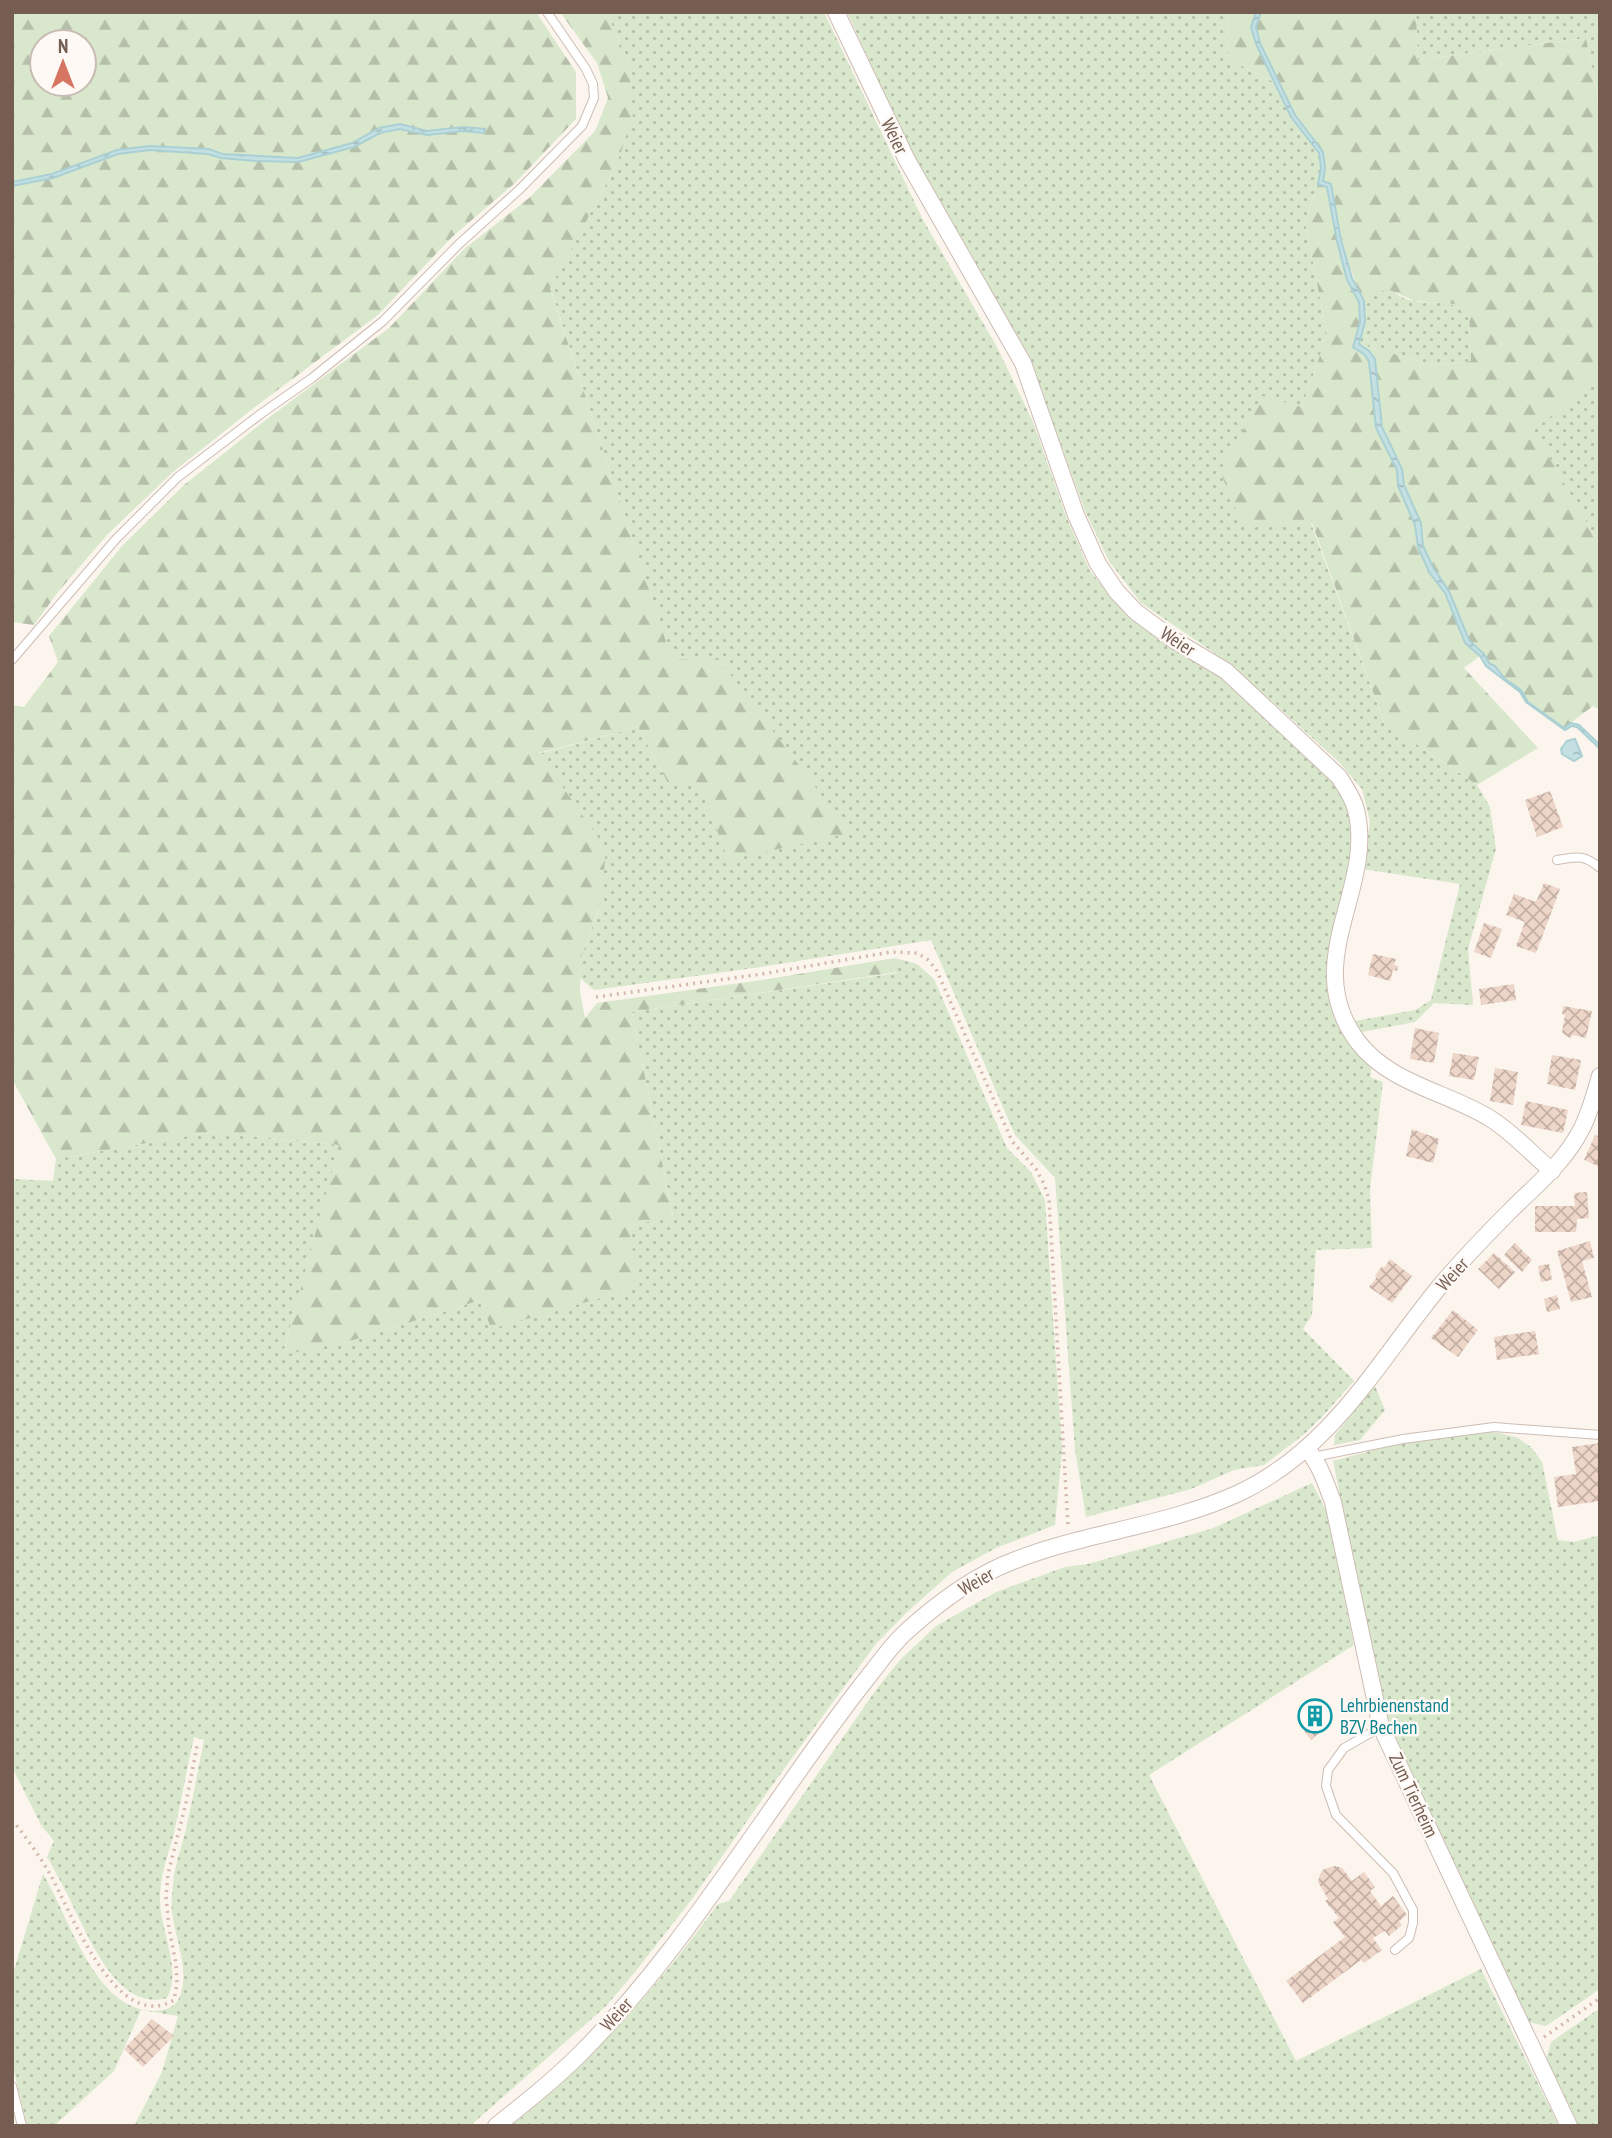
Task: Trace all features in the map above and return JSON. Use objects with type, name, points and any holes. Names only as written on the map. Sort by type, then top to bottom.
[{"type":"street","name":"Weier","points":[[836,12],[907,160],[1023,363],[1076,515],[1098,564],[1117,592],[1136,612],[1174,640],[1226,671],[1339,777],[1349,792],[1356,807],[1359,825],[1359,853],[1336,951],[1335,996],[1345,1022],[1359,1043],[1382,1066],[1492,1119],[1552,1171]]},
{"type":"street","name":"Weier","points":[[496,2126],[579,2054],[635,1993],[709,1899],[845,1706],[904,1633],[957,1591],[1009,1562],[1069,1542],[1193,1511],[1240,1492],[1310,1453],[1348,1408],[1441,1285],[1552,1171],[1581,1131],[1600,1076]]},
{"type":"street","name":"Zum Tierheim","points":[[1310,1453],[1333,1502],[1381,1727],[1569,2126]]},
{"type":"lane","points":[[12,660],[116,539],[178,477],[312,378],[383,321],[582,127],[594,98],[593,84],[586,69],[547,12]]},
{"type":"lane","points":[[1557,860],[1582,856],[1600,868]]},
{"type":"lane","points":[[1310,1453],[1494,1427],[1600,1435]]},
{"type":"lane","points":[[1381,1727],[1344,1748],[1328,1770],[1326,1786],[1336,1815],[1393,1873],[1413,1910],[1409,1938],[1395,1950]]},
{"type":"lane","points":[[12,2086],[22,2126]]},
{"type":"path","points":[[596,997],[904,951],[917,953],[936,969],[1012,1141],[1036,1169],[1049,1199],[1069,1542]]},
{"type":"path","points":[[12,1820],[50,1873],[88,1948],[115,1986],[143,2005],[167,2005],[174,2000],[177,1984],[166,1897],[168,1874],[197,1746]]},
{"type":"path","points":[[1531,2046],[1600,1998]]},
{"type":"green space","points":[[12,12],[536,12],[576,72],[576,119],[515,183],[452,237],[378,315],[173,472],[108,534],[58,592],[34,625],[12,622],[12,186],[53,178],[118,154],[150,150],[255,161],[298,162],[354,147],[380,133],[400,129],[427,135],[463,131],[484,133],[463,127],[427,131],[400,124],[379,128],[352,143],[298,158],[222,154],[209,149],[149,146],[117,150],[52,174],[12,182]]},
{"type":"green space","points":[[560,12],[606,12],[629,63],[633,115],[617,164],[550,288],[672,660],[718,658],[850,833],[728,860],[700,784],[669,785],[638,727],[539,753],[606,849],[601,902],[581,958],[580,992],[585,1018],[597,1003],[895,958],[898,972],[632,1012],[673,1217],[628,1226],[640,1287],[491,1329],[481,1300],[350,1341],[283,1355],[339,1145],[210,1132],[56,1159],[12,1079],[12,705],[24,707],[58,662],[49,636],[122,546],[184,485],[389,328],[464,249],[529,198],[595,131],[608,98],[597,63]]},
{"type":"green space","points":[[606,12],[824,12],[923,220],[997,347],[1033,422],[1066,516],[1090,571],[1126,614],[1238,690],[1334,779],[1349,808],[1352,825],[1351,854],[1330,949],[1330,997],[1339,1024],[1372,1067],[1370,1077],[1383,1082],[1370,1189],[1372,1248],[1316,1250],[1312,1315],[1303,1329],[1354,1381],[1303,1435],[1264,1465],[1234,1470],[1191,1489],[1086,1517],[1075,1450],[1055,1178],[1015,1135],[931,940],[594,990],[580,978],[581,958],[601,903],[538,754],[638,727],[669,785],[672,661],[550,287],[617,164],[629,63]]},
{"type":"green space","points":[[847,12],[1227,12],[1228,59],[1274,82],[1291,117],[1319,153],[1321,168],[1318,184],[1305,221],[1327,335],[1302,407],[1243,524],[1311,523],[1384,722],[1477,785],[1490,807],[1496,849],[1468,949],[1473,1005],[1434,1003],[1415,1022],[1362,1032],[1355,1021],[1415,1010],[1431,1000],[1460,884],[1363,869],[1370,822],[1362,789],[1339,762],[1232,665],[1141,603],[1109,561],[1085,511],[1024,347],[913,157]]},
{"type":"green space","points":[[1227,12],[1256,12],[1251,27],[1274,82],[1228,59]]},
{"type":"green space","points":[[1261,12],[1416,12],[1418,60],[1586,38],[1600,111],[1600,377],[1534,430],[1600,546],[1600,710],[1593,706],[1564,728],[1528,702],[1521,690],[1505,679],[1469,640],[1449,591],[1423,546],[1421,523],[1404,485],[1402,469],[1382,427],[1378,380],[1369,351],[1359,344],[1437,366],[1471,361],[1469,314],[1454,304],[1415,301],[1387,289],[1364,301],[1347,258],[1331,184],[1323,181],[1323,152],[1295,115],[1260,43],[1256,27]]},
{"type":"green space","points":[[1416,12],[1600,12],[1600,111],[1586,38],[1418,60]]},
{"type":"green space","points":[[1318,184],[1327,187],[1347,280],[1359,302],[1360,322],[1353,347],[1365,355],[1369,362],[1376,428],[1397,470],[1398,486],[1415,525],[1418,547],[1429,572],[1445,593],[1465,643],[1480,656],[1464,668],[1538,748],[1477,785],[1384,722],[1312,523],[1242,525],[1220,471],[1263,396],[1302,407],[1327,335],[1305,221]]},
{"type":"green space","points":[[1387,288],[1407,299],[1450,304],[1469,314],[1471,361],[1437,366],[1359,344],[1365,322],[1364,301]]},
{"type":"green space","points":[[1600,377],[1600,546],[1533,429]]},
{"type":"green space","points":[[895,958],[917,964],[934,979],[1007,1148],[1031,1172],[1045,1200],[1062,1449],[1055,1525],[996,1548],[952,1572],[905,1614],[875,1645],[692,1899],[635,1972],[605,2007],[470,2126],[144,2126],[140,2123],[134,2126],[162,2072],[178,2016],[141,2010],[114,2071],[54,2126],[27,2126],[12,2063],[12,1977],[43,1874],[86,1959],[116,1996],[134,2007],[155,2011],[173,2005],[183,1986],[181,1954],[172,1912],[174,1878],[204,1740],[194,1737],[161,1884],[161,1914],[172,1963],[171,1987],[167,1998],[150,1999],[134,1994],[120,1984],[97,1953],[47,1857],[54,1841],[41,1825],[12,1767],[12,1179],[53,1181],[56,1159],[210,1132],[340,1145],[283,1354],[350,1341],[481,1300],[491,1328],[628,1226],[673,1216],[632,1012],[897,973]]},
{"type":"green space","points":[[1375,1386],[1385,1410],[1360,1440],[1334,1445],[1335,1435]]},
{"type":"green space","points":[[1483,1431],[1518,1438],[1532,1448],[1542,1462],[1558,1540],[1574,1542],[1600,1535],[1600,1989],[1546,2026],[1524,2021],[1391,1730],[1379,1688],[1333,1461],[1408,1441]]},
{"type":"green space","points":[[1312,1483],[1327,1512],[1354,1645],[1149,1775],[1296,2061],[1481,1969],[1559,2126],[511,2126],[596,2050],[647,1994],[718,1904],[729,1901],[878,1687],[900,1660],[936,1626],[996,1592],[1065,1567],[1088,1564],[1211,1529]]},
{"type":"green space","points":[[1600,2008],[1600,2126],[1576,2126],[1545,2063],[1551,2042]]},
{"type":"water","points":[[1256,12],[1261,12],[1256,27],[1260,43],[1295,115],[1323,152],[1323,181],[1331,184],[1341,240],[1352,278],[1364,301],[1365,322],[1359,344],[1375,359],[1382,427],[1402,469],[1404,485],[1421,523],[1423,546],[1449,591],[1469,640],[1484,654],[1489,663],[1521,690],[1528,702],[1564,728],[1571,723],[1579,725],[1600,745],[1600,749],[1577,727],[1572,726],[1565,730],[1526,702],[1520,692],[1486,666],[1480,656],[1465,643],[1445,593],[1429,572],[1418,547],[1415,525],[1398,486],[1397,470],[1376,428],[1369,362],[1365,355],[1353,347],[1360,322],[1359,302],[1347,280],[1327,187],[1318,184],[1321,168],[1319,153],[1291,117],[1256,44],[1251,27]]},
{"type":"water","points":[[400,124],[427,131],[463,127],[485,129],[484,133],[463,131],[427,135],[400,129],[380,133],[354,147],[298,162],[255,161],[150,150],[118,154],[53,178],[12,186],[12,182],[52,174],[117,150],[149,146],[209,149],[222,154],[298,158],[352,143],[379,128]]},
{"type":"water","points":[[1575,739],[1582,756],[1574,761],[1562,754],[1561,749],[1567,741]]},
{"type":"building","points":[[1550,791],[1563,827],[1537,837],[1525,800]]},
{"type":"building","points":[[1544,883],[1560,889],[1536,953],[1516,946],[1525,922],[1506,915],[1514,894],[1536,902]]},
{"type":"building","points":[[1484,923],[1502,929],[1491,958],[1474,952]]},
{"type":"building","points":[[1373,954],[1396,959],[1394,965],[1398,966],[1397,971],[1393,970],[1390,981],[1368,975]]},
{"type":"building","points":[[1514,984],[1516,1000],[1481,1005],[1479,989]]},
{"type":"building","points":[[1563,1006],[1592,1011],[1586,1038],[1573,1035],[1570,1038],[1562,1033],[1565,1015],[1562,1014]]},
{"type":"building","points":[[1415,1028],[1439,1033],[1434,1063],[1410,1059]]},
{"type":"building","points":[[1453,1053],[1479,1057],[1474,1080],[1449,1076]]},
{"type":"building","points":[[1552,1055],[1581,1060],[1575,1090],[1547,1084]]},
{"type":"building","points":[[1495,1068],[1518,1072],[1513,1105],[1490,1101]]},
{"type":"building","points":[[1526,1101],[1568,1110],[1563,1133],[1521,1125]]},
{"type":"building","points":[[1412,1129],[1439,1139],[1433,1163],[1406,1156]]},
{"type":"building","points":[[1595,1135],[1600,1137],[1600,1167],[1584,1160]]},
{"type":"building","points":[[1587,1192],[1589,1218],[1577,1219],[1576,1232],[1535,1232],[1535,1206],[1575,1206],[1574,1193]]},
{"type":"building","points":[[1590,1241],[1594,1258],[1582,1261],[1592,1297],[1571,1302],[1557,1251]]},
{"type":"building","points":[[1515,1243],[1532,1260],[1522,1272],[1504,1255]]},
{"type":"building","points":[[1494,1253],[1515,1272],[1499,1289],[1478,1269]]},
{"type":"building","points":[[1390,1259],[1412,1276],[1392,1303],[1369,1287],[1382,1266],[1384,1268]]},
{"type":"building","points":[[1549,1264],[1552,1280],[1541,1282],[1538,1266]]},
{"type":"building","points":[[1557,1295],[1560,1309],[1547,1312],[1544,1299]]},
{"type":"building","points":[[1453,1310],[1478,1330],[1458,1357],[1431,1338]]},
{"type":"building","points":[[1535,1331],[1539,1354],[1497,1360],[1494,1337]]},
{"type":"building","points":[[1600,1443],[1600,1501],[1558,1507],[1554,1477],[1576,1474],[1572,1447]]},
{"type":"building","name":"Lehrbienenstand BZV Bechen","points":[[1313,1699],[1332,1722],[1311,1740],[1301,1727],[1308,1721],[1299,1711]]},
{"type":"building","points":[[1335,1866],[1342,1868],[1352,1881],[1364,1872],[1375,1887],[1370,1891],[1381,1906],[1393,1896],[1407,1915],[1399,1921],[1402,1925],[1389,1936],[1385,1931],[1373,1938],[1382,1950],[1364,1963],[1361,1960],[1303,2003],[1286,1981],[1345,1937],[1333,1922],[1339,1918],[1325,1901],[1328,1899],[1318,1882],[1324,1869]]},
{"type":"building","points":[[152,2019],[174,2036],[143,2067],[124,2049]]},
{"type":"place","name":"Lehrbienenstand BZV Bechen","points":[[1315,1716]]}]
